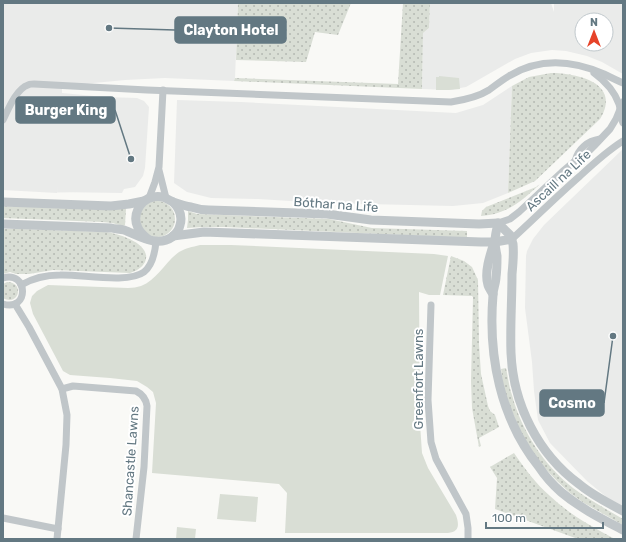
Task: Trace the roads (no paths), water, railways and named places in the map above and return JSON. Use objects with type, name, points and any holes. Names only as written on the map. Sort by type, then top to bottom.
[{"type":"street","points":[[3,120],[19,92],[24,87],[34,84],[451,102],[476,96],[517,71],[541,63],[557,62],[576,64],[623,83]]},
{"type":"street","points":[[587,68],[605,81],[612,90],[619,105],[623,123]]},
{"type":"street","points":[[152,240],[142,235],[138,230],[136,217],[140,205],[147,200],[159,168],[164,90]]},
{"type":"street","name":"Ascaill na Life","points":[[498,223],[510,219],[519,212],[575,161],[577,154],[586,144],[593,140],[600,139],[610,129],[620,111],[623,102]]},
{"type":"street","name":"Ascaill na Life","points":[[512,239],[597,160],[610,149],[623,141]]},
{"type":"street","points":[[3,224],[107,228],[122,230],[152,240],[168,240],[177,232],[181,219],[178,206],[170,200],[159,168]]},
{"type":"street","name":"Bóthar na Life","points":[[3,202],[111,206],[161,196],[192,207],[209,210],[327,214],[371,220],[479,224],[498,223]]},
{"type":"street","points":[[498,223],[512,239],[514,248],[511,354],[516,389],[525,417],[545,450],[568,476],[591,493],[623,511]]},
{"type":"street","points":[[498,223],[495,242],[497,257],[496,279],[493,294],[492,332],[496,374],[506,410],[520,440],[531,457],[560,491],[591,513],[623,530]]},
{"type":"street","points":[[173,236],[204,232],[224,232],[471,242],[495,242],[512,239]]},
{"type":"street","points":[[22,285],[37,278],[60,275],[115,278],[137,276],[145,271],[155,256],[152,240]]},
{"type":"street","points":[[3,278],[15,278],[22,285],[23,289],[22,298],[19,301],[11,305],[3,304]]},
{"type":"street","points":[[15,304],[62,389],[67,415],[66,445],[57,539]]},
{"type":"street","name":"Greenfort Lawns","points":[[431,305],[428,400],[431,442],[436,459],[466,514],[468,539]]},
{"type":"street","name":"Shancastle Lawns","points":[[62,389],[73,386],[136,391],[142,395],[147,402],[144,467],[136,539]]},
{"type":"street","points":[[3,518],[58,529]]},
{"type":"place","name":"Clayton Hotel","points":[[109,28]]},
{"type":"place","name":"Burger King","points":[[131,159]]},
{"type":"place","name":"Cosmo","points":[[613,336]]}]
